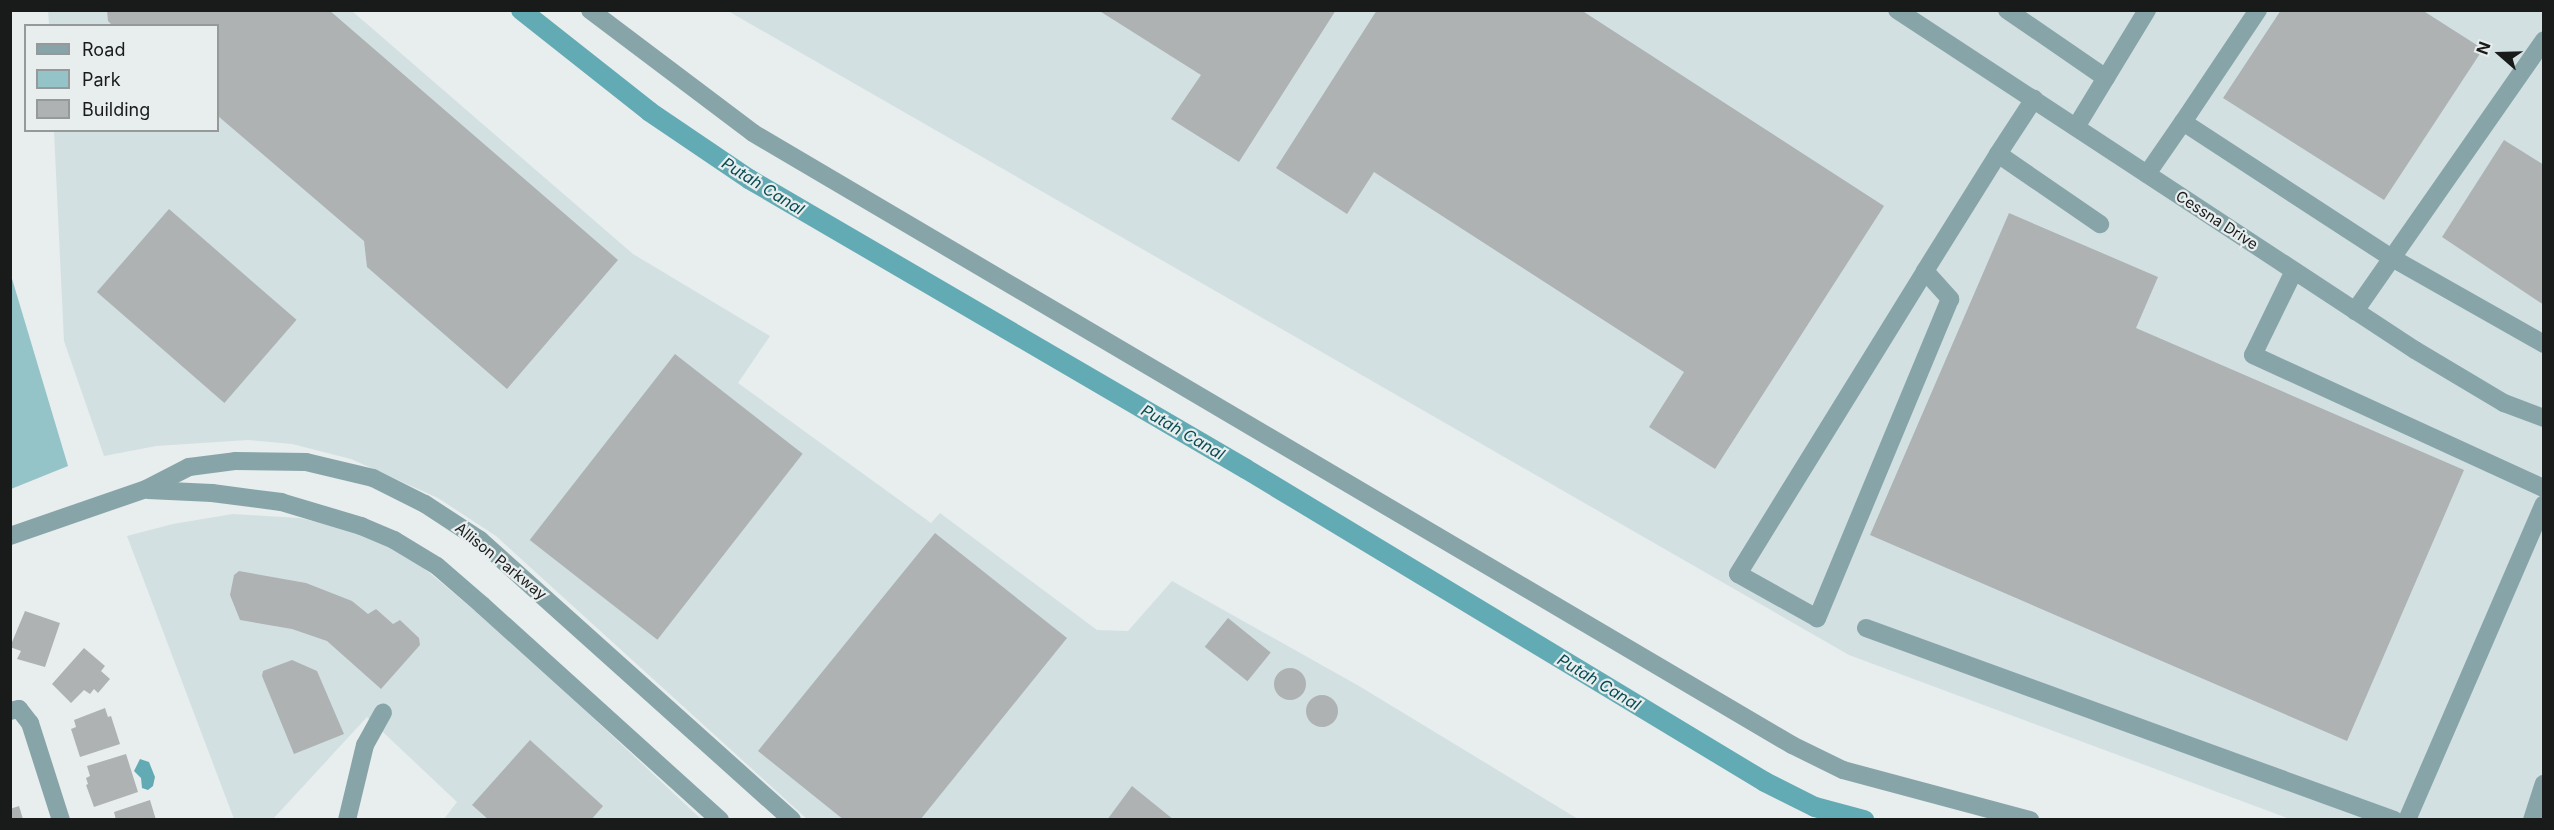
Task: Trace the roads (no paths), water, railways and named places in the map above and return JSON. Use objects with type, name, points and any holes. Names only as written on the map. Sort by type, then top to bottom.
[{"type":"street","points":[[590,10],[753,133],[1792,745],[1843,770],[2030,819]]},
{"type":"street","name":"Cessna Drive","points":[[1897,10],[2471,385],[2504,403],[2544,418]]},
{"type":"street","points":[[2007,10],[2106,78]]},
{"type":"street","points":[[2076,127],[2147,10]]},
{"type":"street","points":[[2147,174],[2258,10]]},
{"type":"street","points":[[2355,311],[2544,40]]},
{"type":"street","points":[[1925,272],[1950,299],[1817,618],[1738,573],[1998,154],[2034,99]]},
{"type":"street","points":[[2183,122],[2392,258],[2544,344]]},
{"type":"street","points":[[1998,154],[2100,224]]},
{"type":"street","points":[[2294,271],[2253,354],[2544,488]]},
{"type":"street","name":"Allison Parkway","points":[[10,536],[146,489],[189,467],[235,461],[306,462],[373,478],[408,495],[480,540],[792,819]]},
{"type":"street","name":"Allison Parkway","points":[[146,489],[212,493],[281,502],[361,526],[394,540],[437,566],[464,589],[720,819]]},
{"type":"street","points":[[2407,819],[2544,504]]},
{"type":"street","points":[[1866,628],[2394,819]]},
{"type":"street","points":[[10,711],[18,709],[30,723],[61,819]]},
{"type":"street","points":[[346,819],[365,745],[383,713]]},
{"type":"street","points":[[2532,819],[2544,784]]},
{"type":"waterway","name":"Putah Canal","points":[[521,10],[650,112],[749,179],[1246,469],[1765,782],[1815,807],[1864,820]]}]
